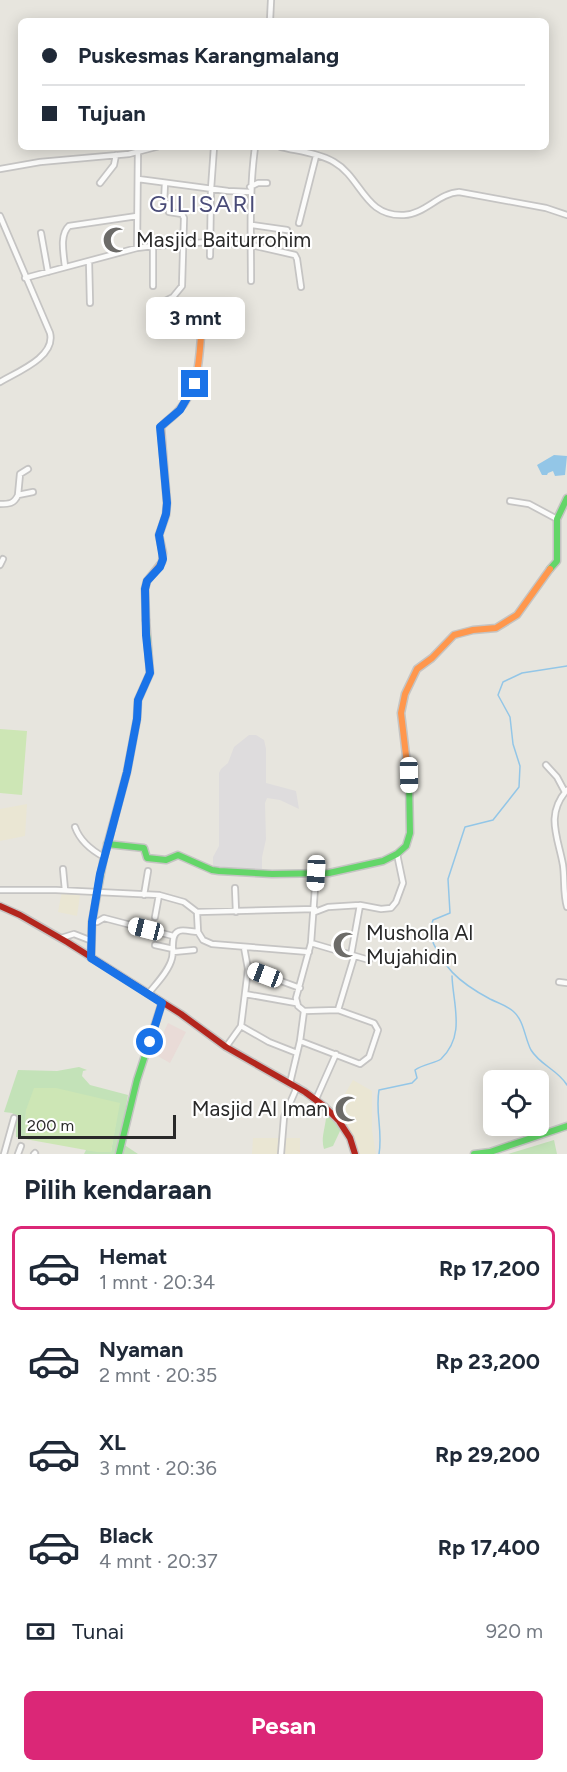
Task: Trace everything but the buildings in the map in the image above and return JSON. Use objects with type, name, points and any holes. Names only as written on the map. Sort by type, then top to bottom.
[{"type":"street","points":[[270,18],[271,0]]},
{"type":"street","points":[[0,169],[51,160],[116,155],[138,150],[137,248]]},
{"type":"street","points":[[210,256],[210,189],[214,150]]},
{"type":"street","points":[[251,281],[250,190],[255,150]]},
{"type":"street","points":[[293,150],[335,162],[370,202],[381,211],[392,214],[407,215],[422,211],[449,194],[459,192],[546,208],[567,215]]},
{"type":"street","points":[[100,183],[115,163],[116,155]]},
{"type":"street","points":[[299,223],[316,156]]},
{"type":"street","points":[[138,179],[210,189],[250,190],[258,183],[267,183]]},
{"type":"street","points":[[163,302],[173,297],[183,286],[184,216],[170,212],[170,204],[164,203],[165,183]]},
{"type":"street","points":[[0,216],[50,333],[51,341],[39,358],[0,382]]},
{"type":"street","points":[[65,267],[63,237],[65,229],[69,226],[137,216]]},
{"type":"street","points":[[252,225],[287,230]]},
{"type":"street","points":[[41,233],[48,272]]},
{"type":"street","points":[[25,278],[137,248],[209,242],[251,245],[296,256],[301,287]]},
{"type":"street","points":[[153,246],[153,285]]},
{"type":"street","points":[[89,261],[90,303]]},
{"type":"street","points":[[91,958],[92,922],[104,856],[127,772],[137,719],[138,700],[150,673],[145,589],[147,581],[160,567],[163,559],[159,535],[167,503],[160,427],[180,410],[195,384],[200,362],[201,336]]},
{"type":"street","points":[[0,504],[13,503],[18,495],[20,474],[28,469]]},
{"type":"street","points":[[18,495],[33,492]]},
{"type":"street","points":[[107,844],[144,848],[147,858],[166,860],[178,855],[212,870],[272,874],[329,873],[369,865],[397,854],[406,846],[410,832],[409,775],[401,713],[412,676],[454,635],[473,630],[496,628],[517,615],[531,593],[557,561],[556,519],[567,498]]},
{"type":"street","points":[[510,501],[529,504],[556,519]]},
{"type":"street","points":[[0,565],[3,559]]},
{"type":"street","points":[[546,765],[566,791],[556,807],[554,819],[563,867],[563,892],[567,907]]},
{"type":"street","points":[[75,826],[78,834],[89,847],[104,856]]},
{"type":"street","points":[[0,890],[65,890],[159,895],[184,902],[196,912],[315,911],[328,907],[360,905],[381,909],[391,908],[395,904],[402,888],[403,877],[397,854]]},
{"type":"street","points":[[63,869],[65,890]]},
{"type":"street","points":[[144,895],[148,871]]},
{"type":"street","points":[[296,1003],[311,943],[316,873]]},
{"type":"street","points":[[235,888],[236,912]]},
{"type":"street","points":[[154,917],[159,895]]},
{"type":"street","points":[[338,1010],[353,956],[360,905]]},
{"type":"street","points":[[0,906],[61,938],[226,1047],[316,1099],[330,1111],[346,1131],[356,1154]]},
{"type":"street","points":[[196,912],[198,932],[201,938],[210,943],[309,952]]},
{"type":"street","points":[[92,922],[104,918],[173,936]]},
{"type":"street","points":[[148,994],[171,963],[173,936],[180,930],[198,932]]},
{"type":"street","points":[[61,938],[74,934],[92,941]]},
{"type":"street","points":[[311,943],[369,960]]},
{"type":"street","points":[[155,945],[173,950],[194,950]]},
{"type":"street","points":[[226,1047],[241,1026],[248,969],[243,947]]},
{"type":"street","points":[[248,969],[300,988]]},
{"type":"street","points":[[559,982],[567,983]]},
{"type":"street","points":[[245,994],[296,1003],[304,1011],[338,1010],[374,1023],[378,1030],[369,1057],[365,1062],[357,1063],[300,1041]]},
{"type":"street","points":[[118,1154],[137,1080],[162,1003]]},
{"type":"street","points":[[290,1083],[304,1011]]},
{"type":"street","points":[[241,1026],[269,1042],[297,1053]]},
{"type":"street","points":[[316,1099],[336,1054]]},
{"type":"street","points":[[281,1154],[284,1117],[297,1087]]},
{"type":"street","points":[[4,1154],[14,1118]]},
{"type":"street","points":[[474,1154],[490,1152],[567,1126]]},
{"type":"street","points":[[18,1154],[21,1146]]},
{"type":"shaded area","points":[[249,735],[256,735],[264,740],[266,783],[296,791],[299,809],[280,800],[267,798],[262,873],[213,870],[213,857],[219,846],[219,773],[228,763],[234,747]]},
{"type":"shaded area","points":[[27,804],[25,836],[0,841],[0,809]]},
{"type":"shaded area","points":[[62,891],[80,895],[77,916],[58,912]]},
{"type":"shaded area","points":[[168,1023],[186,1032],[170,1063],[156,1055],[164,1040],[161,1038]]},
{"type":"shaded area","points":[[353,1080],[372,1091],[372,1130],[376,1154],[359,1154],[335,1111]]},
{"type":"shaded area","points":[[253,1138],[300,1138],[300,1154],[252,1154]]},
{"type":"green space","points":[[0,729],[27,731],[22,795],[0,793]]},
{"type":"green space","points":[[79,1067],[87,1070],[83,1071],[82,1076],[90,1085],[128,1095],[120,1142],[138,1154],[84,1154],[86,1150],[111,1152],[119,1103],[26,1110],[25,1139],[16,1137],[16,1116],[4,1112],[18,1070],[57,1071]]},
{"type":"green space","points":[[34,1088],[56,1088],[120,1103],[111,1152],[97,1152],[25,1139],[26,1110]]},
{"type":"green space","points":[[330,1108],[335,1111],[346,1129],[340,1131],[333,1146],[324,1149],[326,1112]]},
{"type":"green space","points":[[554,1140],[557,1154],[508,1154]]},
{"type":"water","points":[[554,455],[567,456],[565,475],[555,476],[553,471],[542,475],[537,465]]},
{"type":"waterway","points":[[567,666],[522,673],[503,682],[498,695],[510,717],[513,744],[520,766],[519,787],[493,820],[465,827],[448,879],[450,913],[433,920],[429,933],[440,955],[460,980],[514,1012],[520,1020],[531,1050],[567,1085]]},
{"type":"waterway","points":[[379,1154],[379,1090],[412,1083],[417,1078],[415,1070],[436,1062],[449,1050],[456,1030],[452,976]]},
{"type":"traffic: fast","points":[[550,569],[557,561],[557,519],[567,498]]},
{"type":"traffic: fast","points":[[91,958],[92,922],[104,857],[127,772],[137,719],[138,700],[150,673],[146,620]]},
{"type":"traffic: fast","points":[[107,844],[144,848],[147,858],[166,860],[178,855],[219,871],[272,874],[329,873],[383,861],[406,846],[410,833],[409,781]]},
{"type":"traffic: fast","points":[[119,1154],[137,1080],[162,1003]]},
{"type":"traffic: fast","points":[[474,1154],[490,1152],[567,1126]]},
{"type":"traffic: slow","points":[[146,620],[145,589],[147,581],[162,562],[163,553],[159,535],[166,515],[167,503],[161,427],[185,403],[194,385],[201,336]]},
{"type":"traffic: slow","points":[[409,781],[401,713],[405,694],[417,669],[432,658],[454,635],[473,630],[496,628],[517,615],[550,569]]},
{"type":"traffic: jam","points":[[0,906],[67,942],[181,1014],[226,1047],[305,1092],[339,1121],[350,1138],[355,1154]]},
{"type":"place","name":"Masjid Baiturrohim","points":[[116,240]]},
{"type":"place","name":"Musholla Al Mujahidin","points":[[346,945]]},
{"type":"place","name":"Masjid Al Iman","points":[[348,1109]]},
{"type":"district","name":"GILISARI","points":[[203,204]]},
{"type":"route","points":[[150,1042],[162,1003],[91,958],[92,922],[104,856],[127,772],[137,719],[138,700],[150,673],[144,595],[147,581],[160,567],[163,559],[159,535],[167,503],[160,427],[180,410],[195,384]]}]
